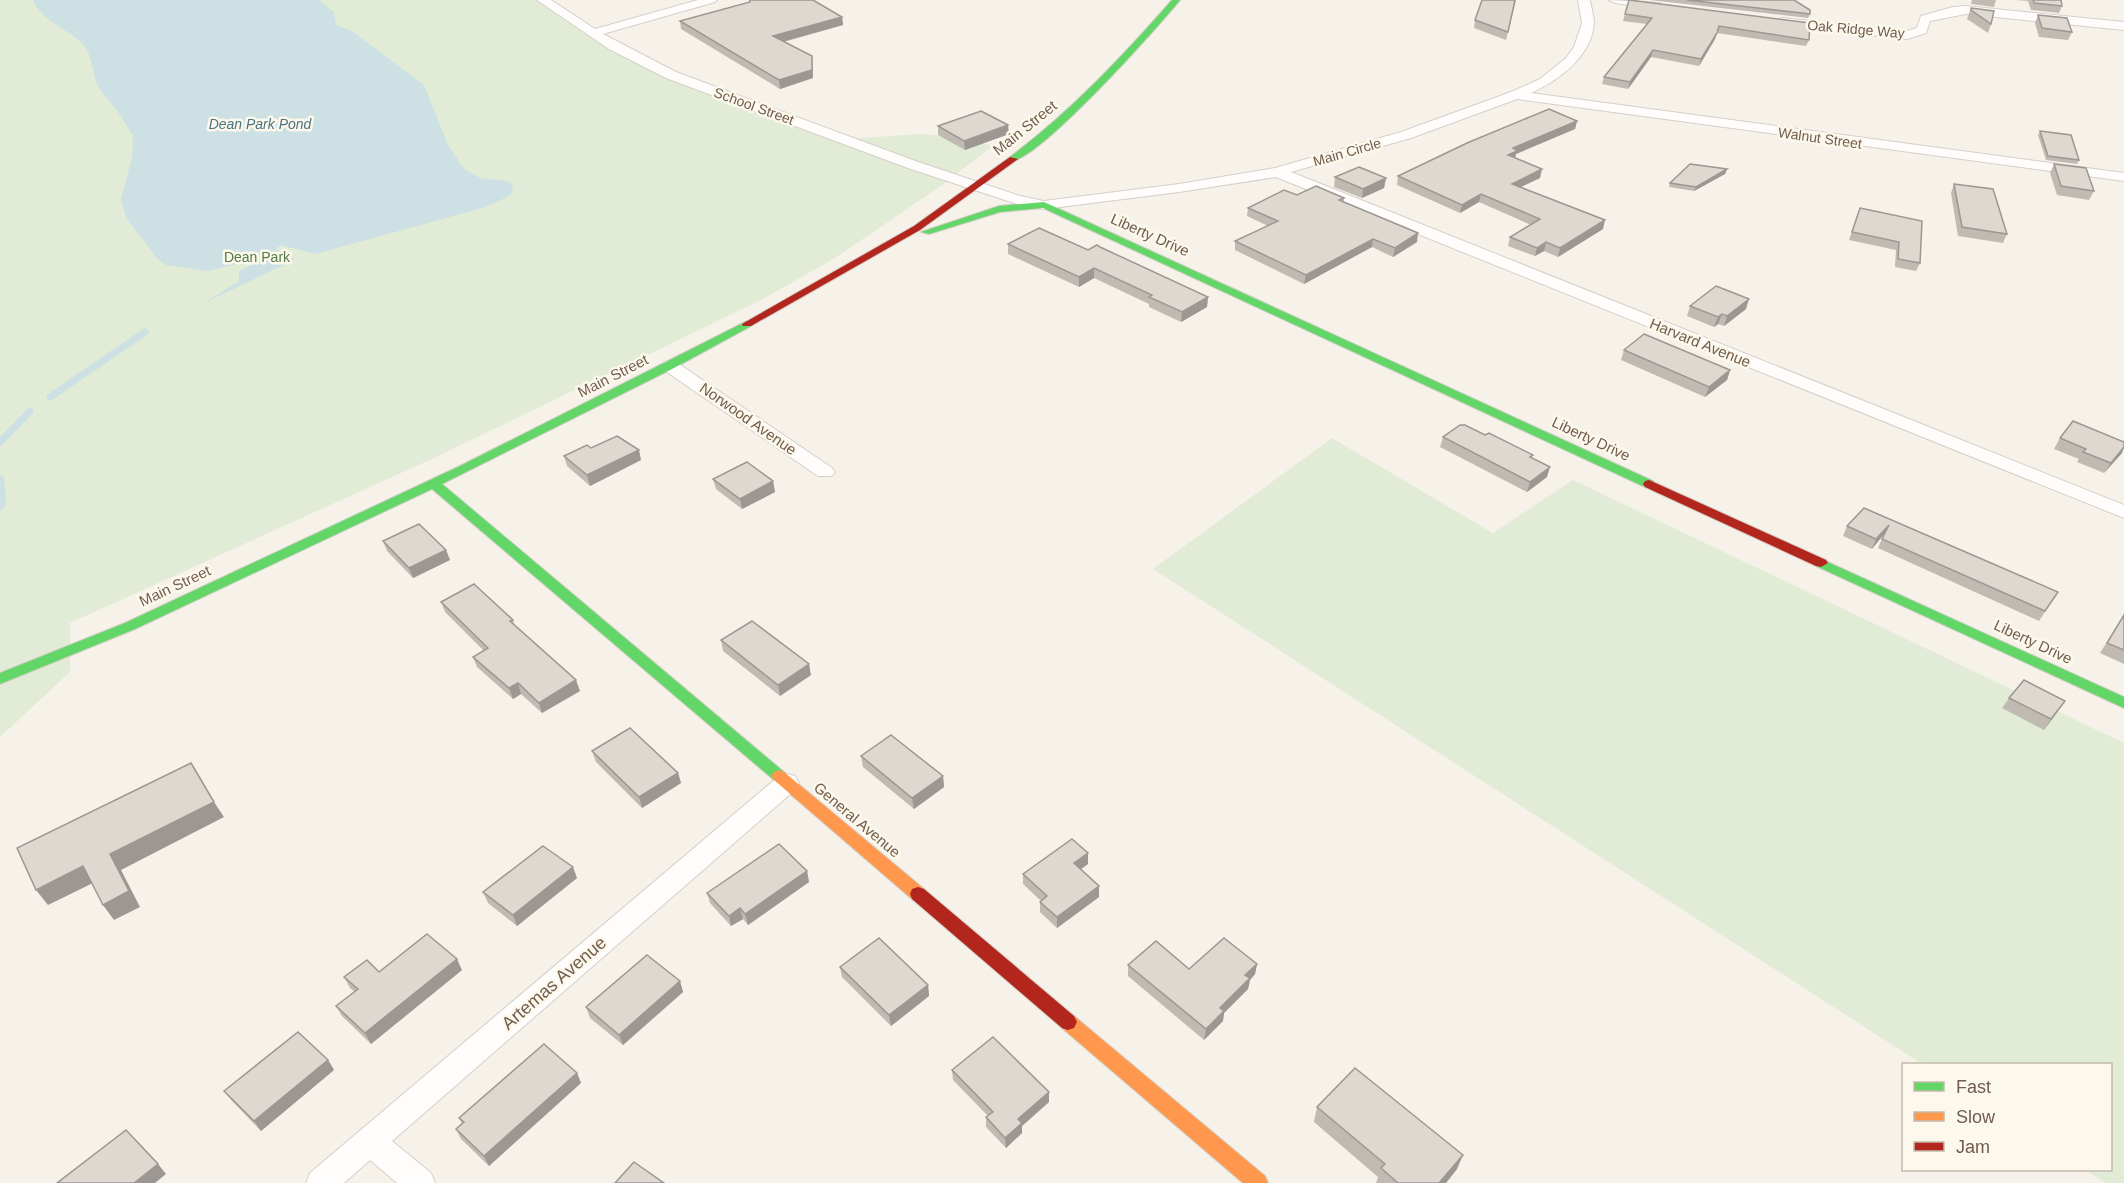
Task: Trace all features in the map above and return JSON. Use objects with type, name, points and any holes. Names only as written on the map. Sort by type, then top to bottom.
[{"type":"street","name":"School Street","points":[[543,0],[649,66],[913,165],[976,186]]},
{"type":"street","points":[[594,33],[711,0]]},
{"type":"street","name":"Main Street","points":[[0,679],[130,626],[434,483],[670,366],[880,250],[917,228],[1016,158],[1077,106],[1147,34],[1176,0]]},
{"type":"street","name":"Main Circle","points":[[880,250],[975,216],[1030,205],[1179,188],[1276,171],[1406,135],[1516,95],[1545,82],[1570,61],[1580,47],[1588,23],[1584,0]]},
{"type":"street","points":[[1615,0],[1670,7]]},
{"type":"street","name":"Oak Ridge Way","points":[[1774,20],[1907,35],[1922,30],[1925,19],[1953,11],[1966,10],[2124,26]]},
{"type":"street","name":"Walnut Street","points":[[1516,95],[1762,130],[2124,177]]},
{"type":"street","name":"Harvard Avenue","points":[[1276,171],[2124,512]]},
{"type":"street","name":"Main Circle","points":[[976,186],[1017,200],[1044,205]]},
{"type":"street","name":"Liberty Drive","points":[[1044,205],[2124,703]]},
{"type":"street","name":"Norwood Avenue","points":[[670,366],[825,472]]},
{"type":"street","name":"General Avenue","points":[[434,483],[1258,1183]]},
{"type":"street","name":"Artemas Avenue","points":[[321,1183],[787,783]]},
{"type":"street","points":[[370,1142],[420,1183]]},
{"type":"green space","name":"Dean Park","points":[[0,0],[538,0],[606,47],[646,69],[848,139],[919,134],[950,136],[993,146],[938,188],[835,258],[761,300],[434,458],[70,623],[70,672],[0,737]]},
{"type":"green space","points":[[1332,438],[1493,533],[1573,480],[2124,743],[2124,1183],[2106,1183],[2087,1171],[2112,1171],[2112,1063],[1920,1063],[1153,569]]},
{"type":"water","name":"Dean Park Pond","points":[[33,0],[319,0],[334,12],[336,25],[352,31],[424,85],[448,145],[464,169],[480,178],[507,181],[513,185],[511,195],[486,207],[315,254],[281,245],[276,249],[294,260],[204,303],[239,281],[239,271],[264,258],[258,254],[233,265],[208,271],[166,265],[157,258],[126,218],[121,199],[132,158],[133,135],[98,86],[90,56],[85,47],[72,35],[49,20],[37,8]]},
{"type":"building","points":[[750,0],[813,0],[842,17],[773,36],[812,56],[812,70],[779,80],[680,21],[750,2]]},
{"type":"building","points":[[1482,0],[1515,0],[1508,32],[1475,20]]},
{"type":"building","points":[[1629,0],[1810,23],[1809,40],[1719,26],[1701,59],[1653,50],[1630,82],[1604,77],[1652,18],[1625,14]]},
{"type":"building","points":[[1687,0],[1794,0],[1810,10],[1810,14]]},
{"type":"building","points":[[2033,0],[2061,0],[2062,6],[2034,3]]},
{"type":"building","points":[[1971,8],[1994,11],[1991,24],[1971,10]]},
{"type":"building","points":[[2038,15],[2067,18],[2072,32],[2042,28]]},
{"type":"building","points":[[1549,109],[1577,121],[1513,148],[1517,151],[1508,155],[1542,169],[1512,184],[1605,220],[1560,248],[1546,242],[1537,248],[1510,237],[1540,219],[1481,194],[1462,205],[1398,176],[1467,143]]},
{"type":"building","points":[[981,111],[1008,125],[964,141],[938,126]]},
{"type":"building","points":[[2040,131],[2071,135],[2079,160],[2048,156]]},
{"type":"building","points":[[1690,164],[1727,169],[1696,187],[1670,183]]},
{"type":"building","points":[[2054,164],[2086,168],[2094,191],[2061,186]]},
{"type":"building","points":[[1359,167],[1386,178],[1363,189],[1335,177]]},
{"type":"building","points":[[1954,184],[1993,189],[2007,234],[1962,227]]},
{"type":"building","points":[[1316,186],[1344,198],[1339,200],[1418,233],[1395,248],[1373,239],[1306,275],[1235,241],[1278,221],[1248,208],[1284,190],[1297,195]]},
{"type":"building","points":[[1860,208],[1922,221],[1920,263],[1898,259],[1899,242],[1852,232]]},
{"type":"building","points":[[1039,228],[1088,250],[1097,245],[1208,297],[1182,312],[1094,268],[1079,277],[1008,244]]},
{"type":"building","points":[[1716,286],[1749,299],[1727,316],[1722,314],[1718,317],[1690,306]]},
{"type":"building","points":[[1644,334],[1730,370],[1709,387],[1624,350]]},
{"type":"building","points":[[2073,421],[2124,442],[2124,447],[2111,463],[2083,452],[2086,449],[2060,438]]},
{"type":"building","points":[[1460,425],[1465,425],[1485,435],[1489,433],[1533,455],[1530,457],[1550,467],[1530,482],[1443,437]]},
{"type":"building","points":[[617,436],[639,450],[587,475],[564,456],[587,445],[591,448]]},
{"type":"building","points":[[747,462],[773,481],[740,499],[713,479]]},
{"type":"building","points":[[1864,508],[2058,592],[2045,611],[1882,539],[1889,525],[1876,539],[1847,526]]},
{"type":"building","points":[[419,524],[446,550],[409,568],[383,541]]},
{"type":"building","points":[[474,584],[513,620],[510,621],[576,680],[539,703],[518,683],[509,688],[473,657],[488,648],[441,602]]},
{"type":"building","points":[[2124,615],[2124,650],[2107,643]]},
{"type":"building","points":[[752,621],[809,664],[778,685],[721,640]]},
{"type":"building","points":[[2024,680],[2065,701],[2051,719],[2009,698]]},
{"type":"building","points":[[630,728],[678,773],[639,797],[592,751]]},
{"type":"building","points":[[891,735],[943,776],[912,798],[861,756]]},
{"type":"building","points":[[191,763],[214,802],[110,854],[129,891],[103,905],[83,866],[36,890],[17,848]]},
{"type":"building","points":[[1072,839],[1088,853],[1074,863],[1099,886],[1057,917],[1040,902],[1047,896],[1023,874]]},
{"type":"building","points":[[779,844],[807,871],[745,914],[740,908],[729,916],[707,893]]},
{"type":"building","points":[[543,846],[573,867],[513,915],[483,892]]},
{"type":"building","points":[[427,934],[457,959],[365,1033],[336,1006],[358,989],[344,977],[367,960],[379,972]]},
{"type":"building","points":[[879,938],[928,985],[889,1015],[840,967]]},
{"type":"building","points":[[1224,938],[1257,964],[1245,975],[1250,978],[1220,1008],[1224,1011],[1206,1029],[1128,965],[1156,941],[1189,969]]},
{"type":"building","points":[[647,955],[680,981],[619,1035],[586,1007]]},
{"type":"building","points":[[298,1032],[328,1060],[254,1121],[224,1091]]},
{"type":"building","points":[[993,1037],[1049,1092],[1018,1119],[1022,1123],[1005,1138],[986,1117],[993,1112],[952,1070]]},
{"type":"building","points":[[544,1044],[577,1073],[484,1156],[456,1129],[464,1122],[459,1118]]},
{"type":"building","points":[[1355,1068],[1463,1155],[1439,1183],[1398,1183],[1381,1168],[1385,1164],[1317,1107]]},
{"type":"building","points":[[126,1130],[158,1164],[134,1183],[57,1183]]},
{"type":"building","points":[[634,1162],[664,1183],[615,1183]]},
{"type":"waterway","points":[[50,397],[145,332]]},
{"type":"waterway","points":[[0,442],[30,411]]},
{"type":"waterway","points":[[0,479],[2,501],[0,506]]},
{"type":"traffic: fast","points":[[1013,159],[1058,124],[1079,104],[1119,64],[1176,0]]},
{"type":"traffic: fast","points":[[926,232],[999,209],[1044,205],[1649,484]]},
{"type":"traffic: fast","points":[[0,679],[130,626],[464,469],[670,366],[747,324]]},
{"type":"traffic: fast","points":[[433,483],[779,776]]},
{"type":"traffic: fast","points":[[1821,563],[2124,703]]},
{"type":"traffic: slow","points":[[779,776],[918,894]]},
{"type":"traffic: slow","points":[[1068,1022],[1258,1183]]},
{"type":"traffic: jam","points":[[747,324],[917,228],[1013,159]]},
{"type":"traffic: jam","points":[[1649,484],[1821,563]]},
{"type":"traffic: jam","points":[[918,894],[1068,1022]]}]
